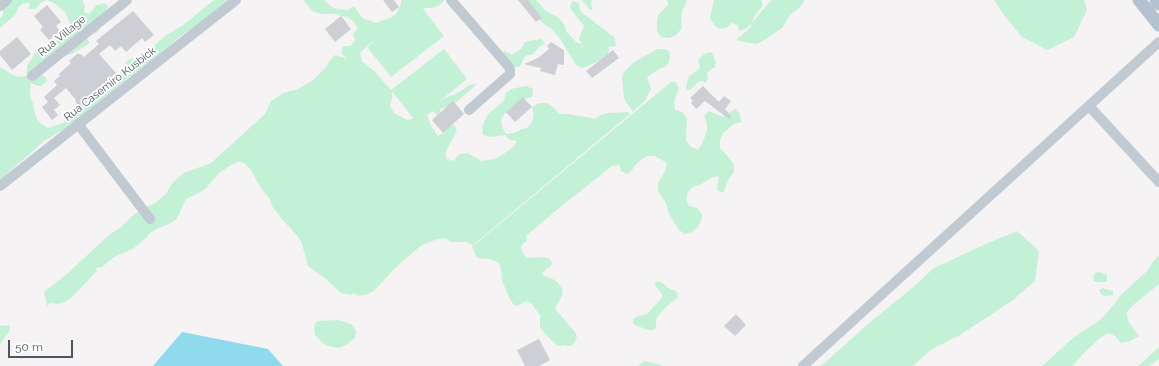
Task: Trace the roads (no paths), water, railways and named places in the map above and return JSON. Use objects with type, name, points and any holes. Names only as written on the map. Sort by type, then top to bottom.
[{"type":"main road","points":[[1139,0],[1159,25]]},
{"type":"main road","points":[[1156,0],[1159,4]]},
{"type":"street","points":[[0,6],[7,0]]},
{"type":"street","name":"Rua Village","points":[[32,76],[127,0]]},
{"type":"street","name":"Rua Casemiro Kusbick","points":[[0,186],[236,0]]},
{"type":"street","points":[[451,0],[510,70],[510,74],[469,110]]},
{"type":"street","points":[[803,366],[1159,42]]},
{"type":"street","points":[[1089,106],[1159,182]]},
{"type":"street","points":[[78,124],[150,219]]},
{"type":"water","points":[[182,332],[268,349],[283,366],[153,366]]}]
